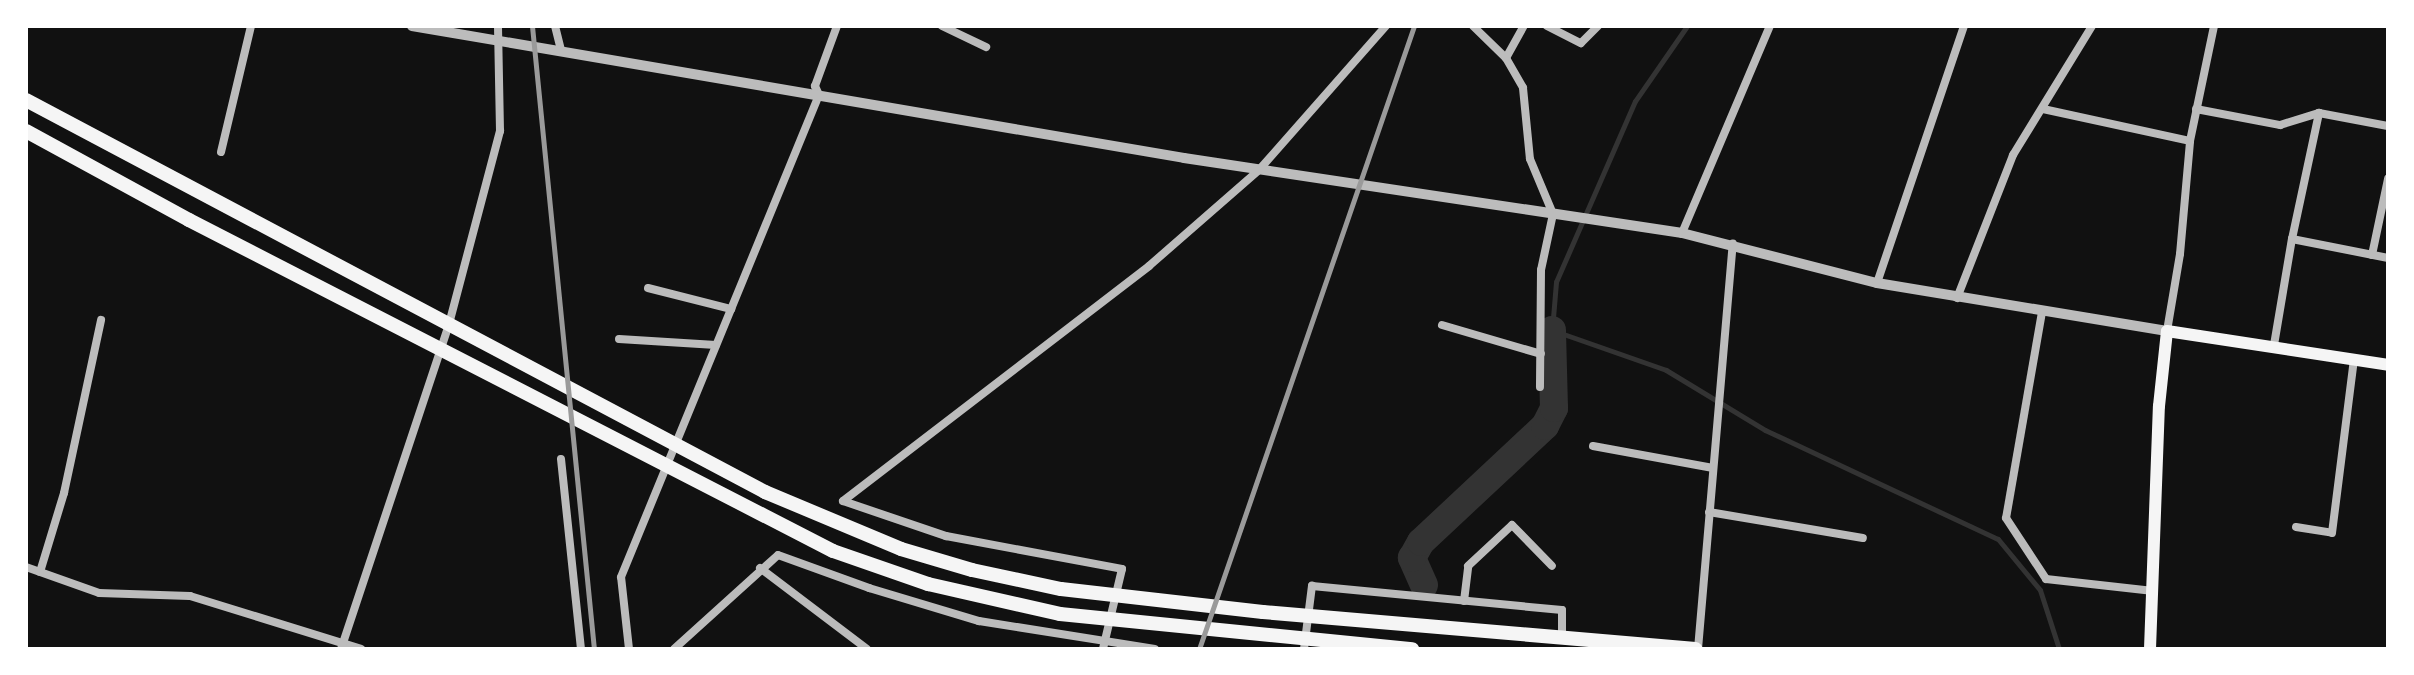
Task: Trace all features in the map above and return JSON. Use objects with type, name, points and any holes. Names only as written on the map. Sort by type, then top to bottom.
[{"type":"highway","points":[[26,100],[765,492],[901,549],[972,570],[1061,589],[1263,612],[1696,649]]},
{"type":"highway","points":[[26,131],[667,469],[833,551],[928,584],[1060,614],[1412,649]]},
{"type":"main road","points":[[2150,649],[2159,406],[2167,331],[2274,345],[2388,365]]},
{"type":"street","points":[[221,152],[251,26]]},
{"type":"street","points":[[412,26],[1259,170],[1682,233],[1877,283],[2167,331],[2180,254],[2190,141],[2214,26]]},
{"type":"street","points":[[343,646],[449,324],[500,131],[498,26]]},
{"type":"street","points":[[555,26],[561,50]]},
{"type":"street","points":[[629,649],[621,577],[819,95],[815,86],[837,26]]},
{"type":"street","points":[[942,26],[986,47]]},
{"type":"street","points":[[1105,646],[1122,569],[1084,565],[946,536],[843,501],[1149,266],[1259,170],[1386,26]]},
{"type":"street","points":[[1473,26],[1506,58],[1523,88],[1530,159],[1553,214],[1541,270],[1540,387]]},
{"type":"street","points":[[1506,58],[1524,26]]},
{"type":"street","points":[[1547,26],[1581,43],[1598,26]]},
{"type":"street","points":[[1682,233],[1770,26]]},
{"type":"street","points":[[1877,283],[1964,26]]},
{"type":"street","points":[[1957,298],[2013,155],[2092,26]]},
{"type":"street","points":[[2043,109],[2190,141]]},
{"type":"street","points":[[2196,109],[2280,125],[2319,113],[2388,126]]},
{"type":"street","points":[[2274,345],[2292,239],[2319,113]]},
{"type":"street","points":[[2372,255],[2388,179]]},
{"type":"street","points":[[2292,239],[2388,258]]},
{"type":"street","points":[[1696,649],[1733,244]]},
{"type":"street","points":[[648,288],[731,309]]},
{"type":"street","points":[[2042,312],[2006,518],[2046,579],[2153,591]]},
{"type":"street","points":[[40,572],[64,493],[88,364],[101,320]]},
{"type":"street","points":[[1442,325],[1541,354]]},
{"type":"street","points":[[619,339],[716,345]]},
{"type":"street","points":[[2296,527],[2332,533],[2354,359]]},
{"type":"street","points":[[1593,446],[1713,468]]},
{"type":"street","points":[[561,459],[581,649]]},
{"type":"street","points":[[1709,512],[1863,538]]},
{"type":"street","points":[[1464,601],[1468,566],[1512,525],[1552,566]]},
{"type":"street","points":[[674,649],[760,568],[778,555],[953,614],[1105,646],[1155,649]]},
{"type":"street","points":[[26,567],[99,593],[190,596],[343,646],[361,649]]},
{"type":"street","points":[[760,568],[867,649]]},
{"type":"street","points":[[1304,649],[1312,586],[1562,610],[1562,638]]},
{"type":"waterway","points":[[1687,26],[1635,101],[1556,282],[1552,330],[1666,370],[1765,430],[1998,539],[2040,590],[2059,649]]},
{"type":"waterway","points":[[1424,585],[1412,558],[1421,542],[1545,426],[1554,408],[1552,330]]},
{"type":"railway","points":[[532,26],[594,649]]},
{"type":"railway","points":[[1199,649],[1414,26]]}]
